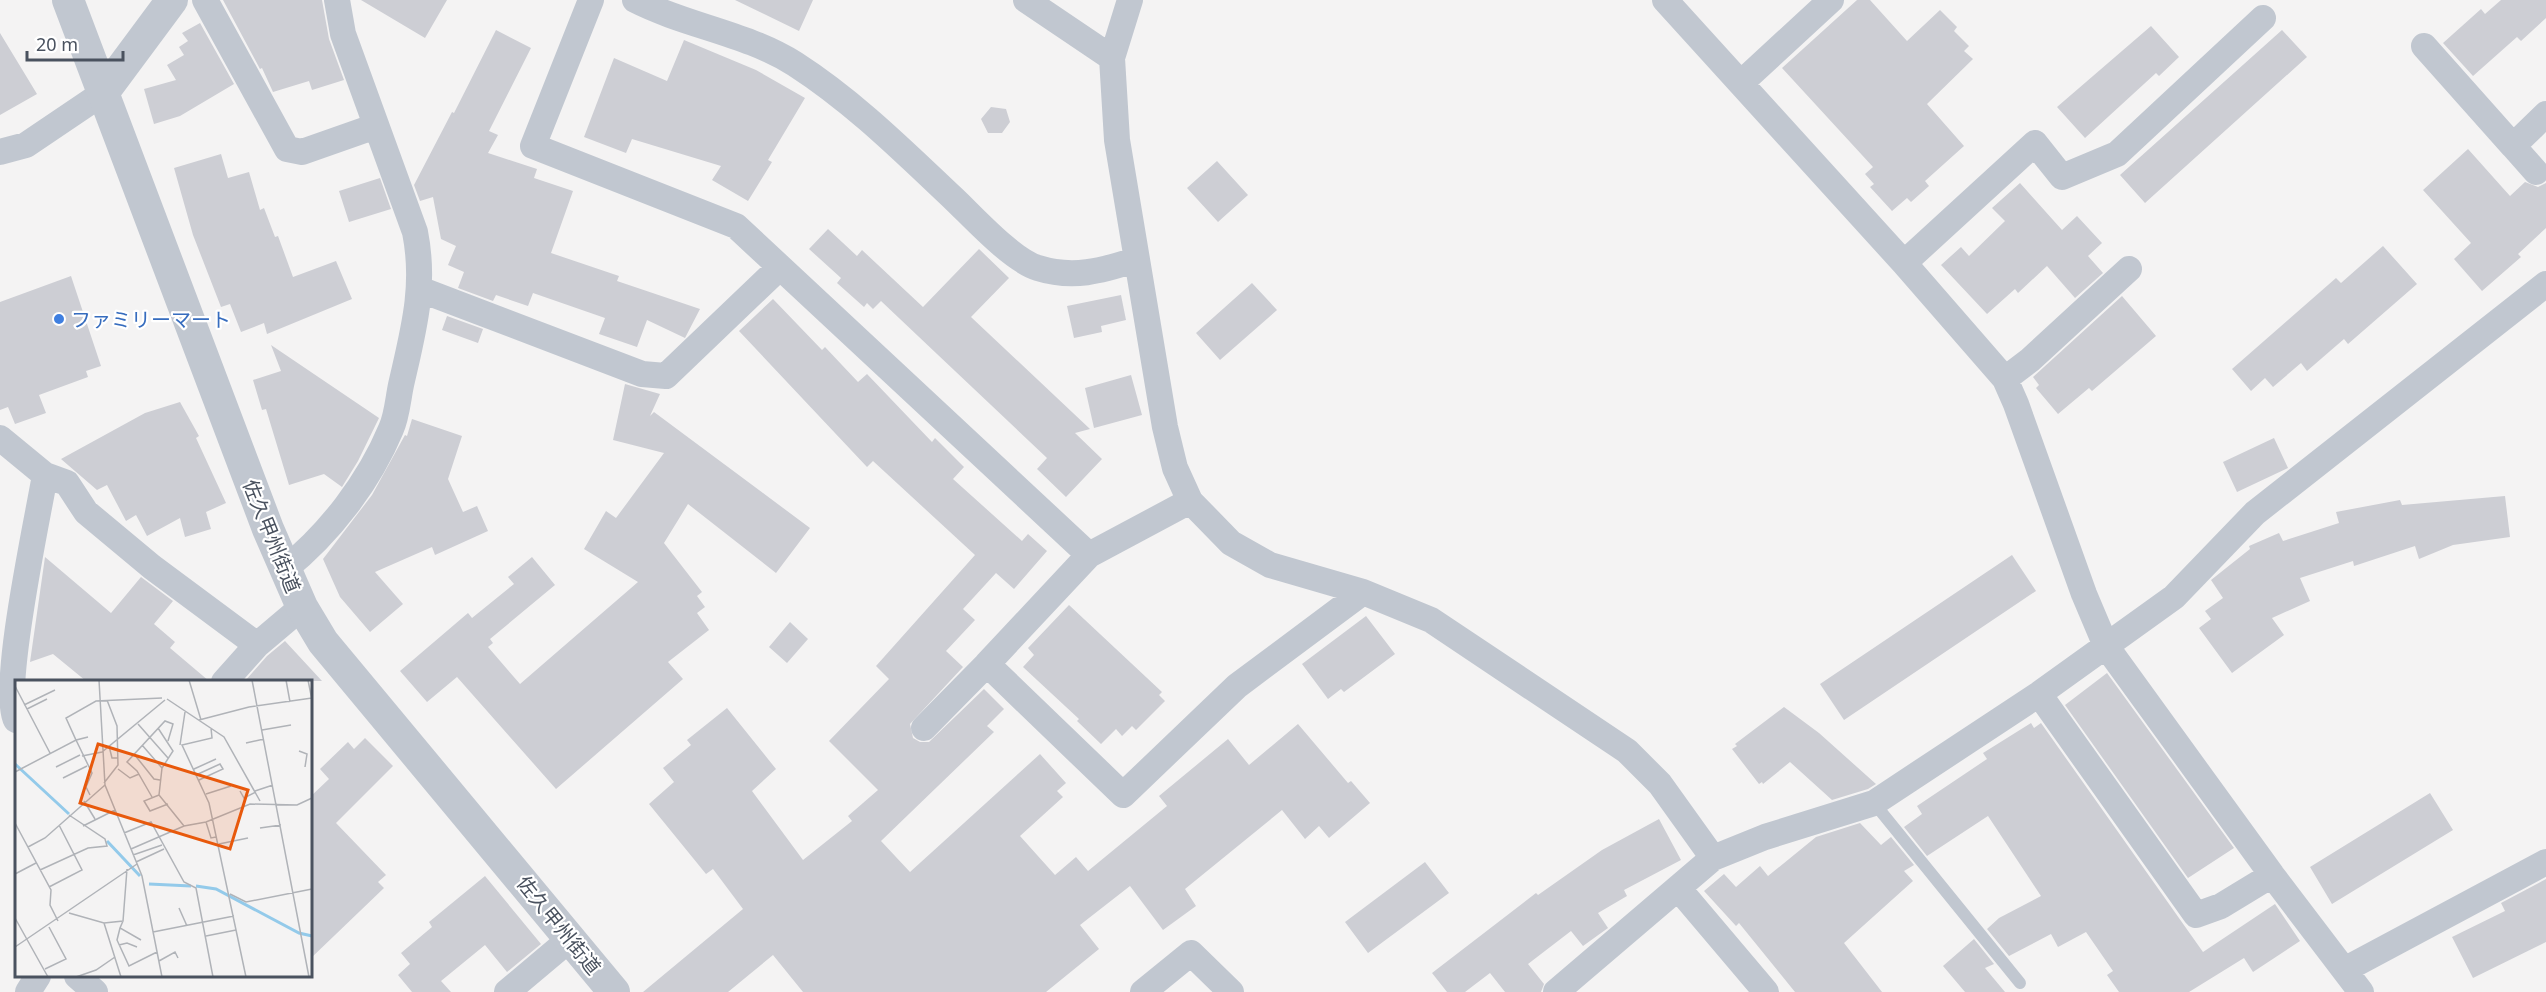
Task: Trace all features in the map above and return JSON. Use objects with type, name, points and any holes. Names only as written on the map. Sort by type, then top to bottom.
[{"type":"street","name":"佐久甲州街道","points":[[68,0],[285,569],[302,607],[323,642],[614,992]]},
{"type":"street","points":[[0,152],[26,145],[103,93],[172,0]]},
{"type":"street","points":[[205,0],[287,149],[302,152],[376,126]]},
{"type":"street","points":[[285,569],[313,548],[364,479],[392,428],[413,333],[422,262],[416,232],[343,34],[337,0]]},
{"type":"street","points":[[591,0],[534,146],[736,226],[1089,555]]},
{"type":"street","points":[[635,0],[657,11],[773,50],[798,66],[869,119],[1004,246],[1035,267],[1067,275],[1097,272],[1135,260]]},
{"type":"street","points":[[1026,0],[1112,58]]},
{"type":"street","points":[[1130,0],[1112,58],[1117,140],[1135,260],[1165,427],[1175,468],[1190,501],[1231,543],[1270,565],[1363,592],[1431,620],[1627,751],[1660,784],[1713,858]]},
{"type":"street","points":[[1741,83],[1831,0]]},
{"type":"street","points":[[1671,2],[2005,379],[2084,594],[2106,646],[2272,875],[2346,969],[2361,992]]},
{"type":"street","points":[[1904,263],[2036,142],[2062,177],[2117,154],[2263,18]]},
{"type":"street","points":[[2424,46],[2536,172]]},
{"type":"street","points":[[2513,146],[2546,114]]},
{"type":"street","points":[[419,289],[642,374],[666,376],[778,267]]},
{"type":"street","points":[[2005,379],[2030,360],[2129,269]]},
{"type":"street","points":[[1556,992],[1713,858],[1765,837],[1874,803],[2106,646],[2174,597],[2255,513],[2546,284]]},
{"type":"street","points":[[0,438],[45,475],[67,483],[86,512],[152,567],[257,645]]},
{"type":"street","points":[[15,716],[11,701],[7,655],[45,475]]},
{"type":"street","points":[[924,728],[1089,555],[1190,501]]},
{"type":"street","points":[[987,664],[1123,795],[1237,686],[1363,592]]},
{"type":"street","points":[[225,680],[257,645],[302,607]]},
{"type":"street","points":[[2039,693],[2196,915],[2221,906],[2272,875]]},
{"type":"street","points":[[2346,969],[2546,862]]},
{"type":"street","points":[[1678,888],[1766,992]]},
{"type":"street","points":[[507,992],[570,939]]},
{"type":"street","points":[[1143,992],[1191,953],[1231,992]]},
{"type":"street","points":[[28,992],[37,977]]},
{"type":"street","points":[[78,977],[95,992]]},
{"type":"lane","points":[[1874,803],[2020,983]]},
{"type":"building","points":[[223,0],[322,0],[329,39],[344,80],[312,90],[309,81],[273,92]]},
{"type":"building","points":[[361,0],[447,0],[425,38]]},
{"type":"building","points":[[735,0],[813,0],[799,31]]},
{"type":"building","points":[[1857,0],[1870,0],[1907,41],[1940,10],[1957,27],[1954,31],[1969,46],[1964,51],[1973,59],[1927,104],[1964,146],[1925,181],[1929,186],[1911,202],[1907,198],[1892,211],[1870,187],[1874,184],[1865,174],[1873,167],[1782,68]]},
{"type":"building","points":[[2501,0],[2546,0],[2546,18],[2521,41],[2517,37],[2473,76],[2443,43],[2481,9],[2485,14]]},
{"type":"building","points":[[200,23],[234,84],[180,116],[154,124],[144,89],[176,80],[167,65],[184,55],[179,47],[188,41],[182,33]]},
{"type":"building","points":[[2151,26],[2179,57],[2159,76],[2156,73],[2085,138],[2057,107]]},
{"type":"building","points":[[496,30],[531,48],[489,131],[498,135],[488,153],[537,169],[534,178],[573,191],[551,253],[619,276],[617,281],[700,309],[685,338],[647,320],[637,347],[599,334],[605,318],[533,293],[528,306],[496,295],[493,301],[458,288],[464,272],[448,265],[456,246],[441,239],[433,197],[420,201],[414,185]]},
{"type":"building","points":[[2282,30],[2307,57],[2145,203],[2120,175]]},
{"type":"building","points":[[0,33],[37,94],[0,115]]},
{"type":"building","points":[[684,40],[756,70],[805,98],[768,160],[772,162],[748,201],[712,180],[721,166],[632,139],[626,153],[584,137],[614,58],[667,81]]},
{"type":"building","points":[[991,107],[1006,109],[1010,122],[1002,133],[988,133],[981,119]]},
{"type":"building","points":[[2468,149],[2510,196],[2525,182],[2538,187],[2546,183],[2546,228],[2518,254],[2521,257],[2482,291],[2454,259],[2471,243],[2423,190]]},
{"type":"building","points":[[221,154],[228,178],[249,172],[260,210],[264,208],[275,237],[278,236],[293,277],[336,261],[352,299],[267,334],[264,323],[241,332],[230,304],[221,307],[193,235],[174,168]]},
{"type":"building","points":[[1217,161],[1248,195],[1218,222],[1187,188]]},
{"type":"building","points":[[380,178],[391,209],[349,222],[339,191]]},
{"type":"building","points":[[2020,183],[2062,230],[2077,216],[2102,243],[2088,256],[2103,273],[2075,298],[2047,266],[2018,293],[2015,289],[1987,314],[1941,265],[1961,247],[1969,256],[2005,221],[1992,208]]},
{"type":"building","points":[[828,229],[857,256],[862,250],[923,307],[979,249],[1009,278],[971,317],[1090,429],[1075,433],[1102,459],[1066,497],[1037,469],[1047,458],[881,301],[873,309],[867,303],[864,307],[837,283],[841,278],[809,249]]},
{"type":"building","points":[[2383,246],[2417,284],[2348,344],[2344,339],[2307,371],[2301,363],[2273,387],[2265,378],[2251,391],[2232,369],[2336,278],[2341,283]]},
{"type":"building","points":[[71,276],[101,366],[86,371],[88,377],[39,395],[46,413],[15,424],[8,407],[0,410],[0,302]]},
{"type":"building","points":[[1252,283],[1277,310],[1220,360],[1196,333]]},
{"type":"building","points":[[1121,295],[1126,320],[1101,326],[1102,332],[1074,338],[1067,306]]},
{"type":"building","points":[[2122,296],[2156,336],[2092,391],[2089,388],[2058,414],[2036,388],[2039,385],[2033,377]]},
{"type":"building","points":[[773,299],[822,350],[825,347],[858,382],[867,374],[932,442],[935,438],[964,467],[953,479],[1022,541],[1028,534],[1047,551],[1014,589],[996,573],[963,609],[975,620],[946,651],[963,667],[910,724],[913,738],[920,742],[929,742],[984,689],[1004,709],[987,726],[994,732],[881,841],[910,872],[1040,754],[1066,783],[1057,791],[1063,797],[1020,836],[1055,875],[1076,857],[1088,871],[1167,806],[1159,796],[1228,739],[1249,765],[1298,724],[1348,783],[1351,781],[1370,803],[1329,838],[1319,826],[1305,839],[1282,810],[1185,889],[1196,906],[1163,930],[1130,886],[1080,925],[1099,949],[1046,992],[803,992],[773,955],[728,992],[643,992],[743,909],[713,869],[706,874],[649,804],[674,782],[663,768],[691,745],[687,740],[727,708],[776,769],[752,791],[803,860],[852,821],[848,816],[878,790],[829,741],[889,679],[876,666],[975,555],[873,461],[867,467],[739,331]]},
{"type":"building","points":[[447,316],[483,329],[478,343],[442,330]]},
{"type":"building","points":[[271,345],[379,418],[358,461],[342,487],[324,474],[289,485],[266,409],[262,410],[253,380],[281,371]]},
{"type":"building","points":[[1131,375],[1142,415],[1094,428],[1085,388]]},
{"type":"building","points":[[625,384],[660,394],[650,416],[654,412],[810,528],[776,573],[688,504],[664,543],[702,592],[697,596],[705,607],[697,613],[709,630],[668,662],[683,679],[556,789],[457,677],[427,702],[400,671],[468,613],[472,618],[514,584],[508,577],[532,557],[555,585],[490,639],[493,643],[488,647],[520,684],[638,582],[584,549],[606,511],[616,518],[664,453],[613,440]]},
{"type":"building","points":[[180,402],[199,436],[196,438],[226,503],[206,512],[211,529],[185,537],[180,518],[147,536],[136,515],[126,521],[107,485],[97,490],[61,459],[145,413]]},
{"type":"building","points":[[412,419],[462,436],[448,479],[463,512],[477,506],[488,531],[435,555],[432,547],[375,572],[403,604],[370,632],[340,597],[323,559],[372,495],[405,435],[407,436]]},
{"type":"building","points":[[2274,438],[2288,468],[2237,492],[2223,462]]},
{"type":"building","points":[[2505,496],[2510,537],[2453,545],[2419,559],[2415,546],[2354,566],[2353,561],[2300,578],[2310,601],[2272,618],[2284,635],[2232,673],[2199,628],[2211,619],[2205,611],[2223,598],[2211,580],[2250,549],[2249,546],[2279,533],[2283,541],[2339,523],[2336,512],[2400,500],[2402,505]]},
{"type":"building","points":[[2012,555],[2036,591],[1844,720],[1820,684]]},
{"type":"building","points":[[45,557],[111,613],[141,577],[173,601],[154,624],[175,642],[170,648],[208,680],[85,680],[53,654],[30,662]]},
{"type":"building","points":[[1069,605],[1162,692],[1159,695],[1165,701],[1136,730],[1132,726],[1122,736],[1116,729],[1101,744],[1077,721],[1079,719],[1023,667],[1034,655],[1028,648]]},
{"type":"building","points":[[1366,616],[1395,654],[1344,692],[1341,689],[1328,699],[1302,664]]},
{"type":"building","points":[[790,622],[808,639],[787,663],[769,647]]},
{"type":"building","points":[[285,641],[322,681],[246,680],[267,656]]},
{"type":"building","points":[[2107,673],[2234,848],[2188,878],[2065,705]]},
{"type":"building","points":[[1784,707],[1819,733],[1876,784],[1868,789],[1832,800],[1790,762],[1763,784],[1762,782],[1759,784],[1732,749],[1737,746],[1735,744]]},
{"type":"building","points":[[2031,723],[2034,728],[2041,723],[2203,952],[2275,904],[2300,941],[2253,972],[2244,958],[2189,992],[2119,992],[2107,975],[2113,971],[2086,932],[2058,947],[2051,934],[2009,956],[1987,929],[1999,918],[2041,896],[1988,816],[1927,856],[1904,827],[1922,814],[1917,806],[1987,759],[1983,753]]},
{"type":"building","points":[[365,738],[393,766],[336,823],[386,875],[378,882],[384,888],[312,957],[312,795],[329,779],[320,769],[348,742],[354,749]]},
{"type":"building","points":[[2430,793],[2453,830],[2332,904],[2310,867]]},
{"type":"building","points":[[1659,819],[1681,860],[1624,890],[1627,896],[1598,913],[1608,928],[1583,946],[1571,931],[1528,964],[1544,984],[1541,992],[1505,992],[1490,973],[1465,992],[1447,992],[1432,973],[1536,893],[1538,895],[1602,850]]},
{"type":"building","points":[[1860,823],[1881,845],[1891,837],[1914,865],[1904,871],[1913,881],[1844,943],[1882,992],[1795,992],[1739,923],[1736,926],[1704,891],[1724,874],[1736,887],[1760,866],[1768,876],[1816,837]]},
{"type":"building","points":[[1425,862],[1449,893],[1368,953],[1345,922]]},
{"type":"building","points":[[485,876],[541,944],[507,972],[485,945],[441,981],[451,992],[412,992],[398,975],[410,964],[401,953],[432,927],[429,922]]},
{"type":"building","points":[[2546,879],[2546,942],[2473,978],[2452,937],[2505,911],[2501,903]]},
{"type":"building","points":[[1974,939],[1994,964],[1985,968],[2005,992],[1965,992],[1943,966]]},
{"type":"place","name":"ファミリーマート","points":[[59,319]]}]
